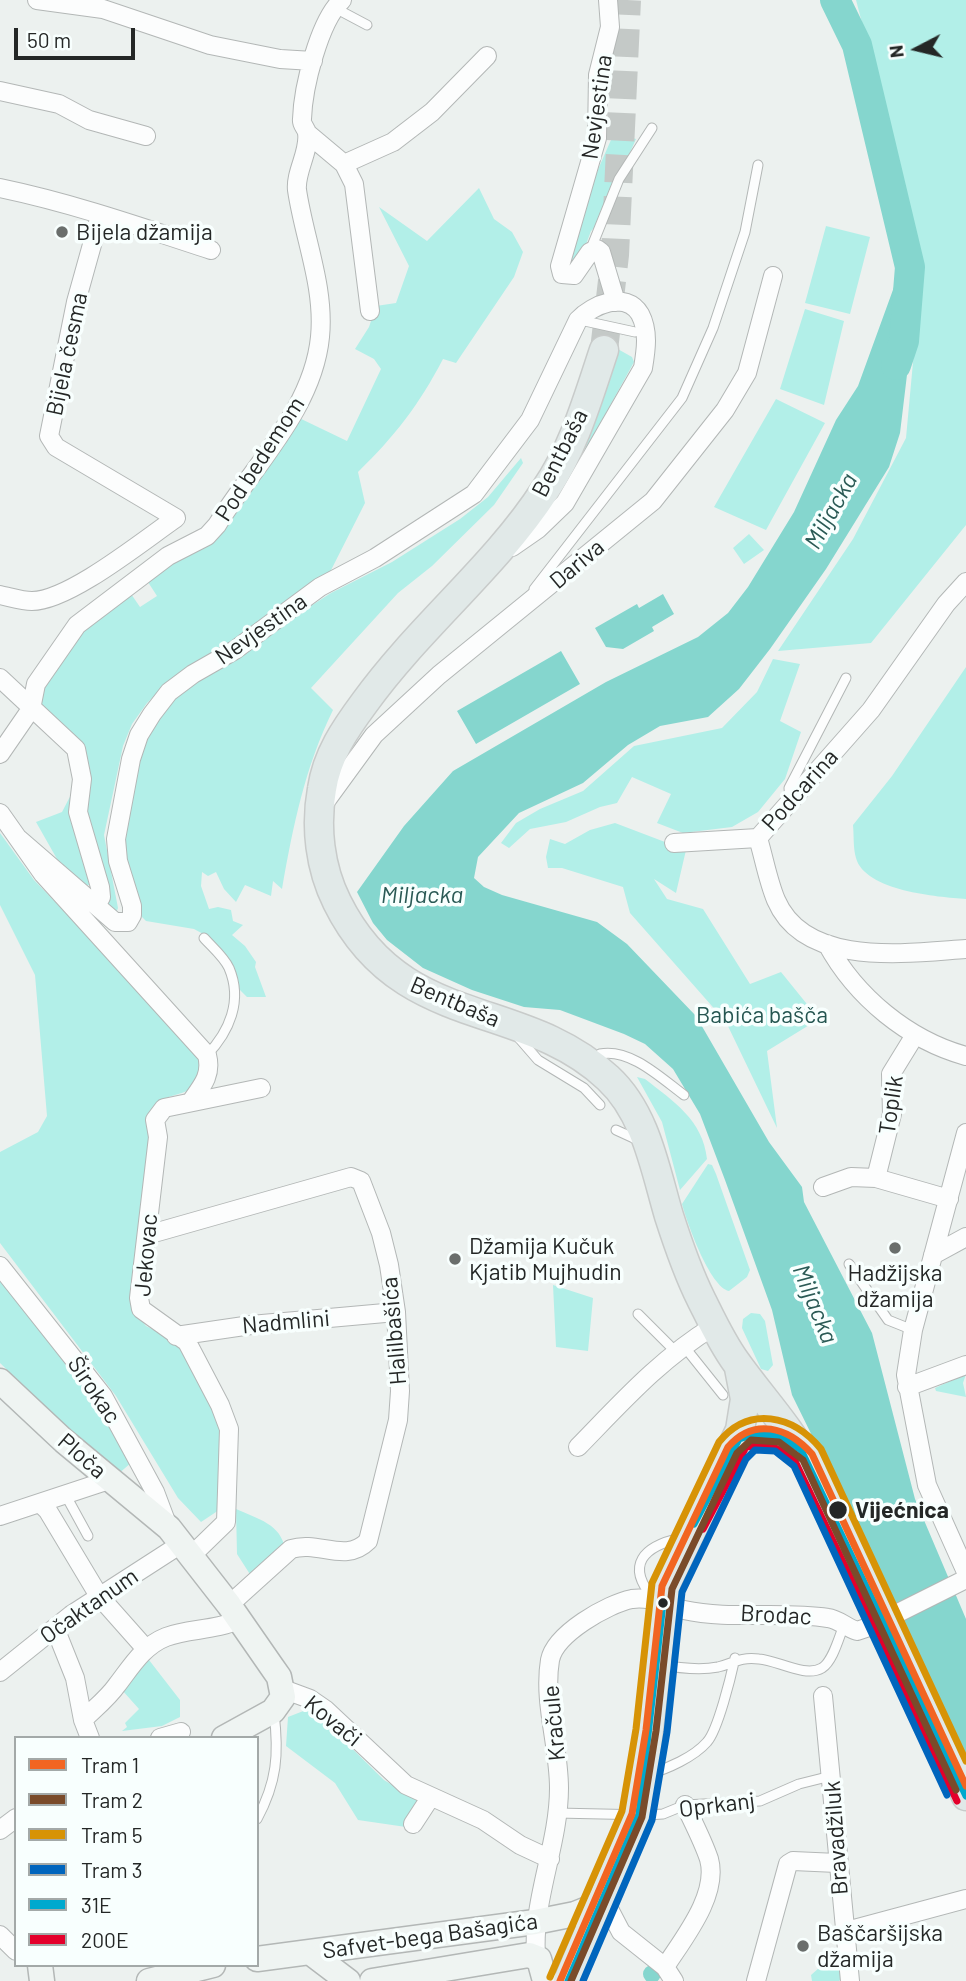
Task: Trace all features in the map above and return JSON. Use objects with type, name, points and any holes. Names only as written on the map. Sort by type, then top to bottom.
[{"type":"main road","name":"Bentbaša","points":[[604,350],[577,431],[545,491],[483,567],[391,666],[335,744],[322,784],[319,811],[321,857],[330,887],[348,924],[365,947],[401,979],[427,994],[574,1052],[611,1080],[624,1098],[648,1144],[683,1258],[715,1326],[738,1366],[801,1450],[889,1617],[966,1797]]},
{"type":"main road","points":[[568,1981],[604,1907],[639,1814],[657,1664],[659,1602],[687,1537],[734,1442],[745,1408],[738,1366]]},
{"type":"main road","points":[[734,1442],[753,1434],[777,1434],[801,1450]]},
{"type":"street","points":[[37,0],[105,5],[210,45],[280,59],[313,61]]},
{"type":"street","name":"Nevjestina","points":[[590,253],[574,275],[562,274],[560,266],[597,138],[598,75],[610,27],[608,0]]},
{"type":"street","name":"Pod bedemom","points":[[0,754],[31,709],[36,684],[77,625],[168,556],[206,536],[217,525],[285,427],[307,387],[320,337],[317,288],[297,188],[307,133],[302,119],[313,61],[339,3]]},
{"type":"street","points":[[344,164],[393,142],[422,120],[486,56]]},
{"type":"street","points":[[0,91],[59,104],[89,120],[146,136]]},
{"type":"street","points":[[307,133],[344,164],[354,184],[370,312]]},
{"type":"street","points":[[0,188],[67,202],[100,216],[211,250]]},
{"type":"street","name":"Bijela česma","points":[[0,595],[32,601],[50,598],[79,584],[176,518],[56,447],[49,436],[76,302],[100,216]]},
{"type":"street","points":[[590,253],[597,249],[601,252],[616,302]]},
{"type":"street","name":"Dariva","points":[[319,811],[374,735],[439,675],[653,500],[725,410],[747,373],[773,276]]},
{"type":"street","points":[[483,567],[538,529],[565,503],[643,368],[648,344],[639,311],[616,302],[602,303],[588,309],[578,320]]},
{"type":"street","name":"Nevjestina","points":[[19,839],[88,901],[97,904],[115,922],[123,925],[132,915],[118,861],[119,816],[139,735],[169,692],[235,650],[320,587],[375,558],[474,494],[530,420],[578,320]]},
{"type":"street","name":"Podcarina","points":[[966,582],[946,604],[871,710],[758,838],[776,900],[788,919],[827,944],[838,949],[893,954],[966,949]]},
{"type":"street","points":[[0,678],[76,749],[82,779],[78,812],[100,887],[101,897],[97,904]]},
{"type":"street","points":[[0,813],[43,874],[207,1055],[210,1067],[205,1082],[192,1100]]},
{"type":"street","points":[[674,843],[758,838]]},
{"type":"street","points":[[827,944],[838,964],[864,992],[915,1035],[966,1056]]},
{"type":"street","name":"Toplik","points":[[876,1178],[892,1114],[891,1074],[915,1035]]},
{"type":"street","name":"Jekovac","points":[[180,1542],[226,1522],[229,1429],[187,1342],[141,1309],[139,1298],[158,1137],[155,1120],[158,1112],[164,1108],[192,1100],[261,1088]]},
{"type":"street","points":[[966,1133],[913,1330],[907,1387],[927,1485],[966,1572]]},
{"type":"street","name":"Halilbašića","points":[[147,1235],[351,1177],[361,1181],[381,1233],[396,1312],[398,1420],[368,1541],[359,1550],[347,1553],[301,1546],[291,1549],[234,1612]]},
{"type":"street","points":[[823,1187],[851,1177],[876,1178],[949,1199]]},
{"type":"street","points":[[933,1255],[966,1237]]},
{"type":"street","name":"Širokac","points":[[0,1266],[103,1396],[180,1542]]},
{"type":"street","name":"Nadmlini","points":[[176,1336],[251,1325],[396,1312]]},
{"type":"street","points":[[578,1447],[679,1348],[715,1326]]},
{"type":"street","points":[[907,1387],[966,1365]]},
{"type":"street","name":"Ploča","points":[[0,1381],[180,1542]]},
{"type":"street","points":[[0,1516],[108,1480]]},
{"type":"street","points":[[40,1503],[48,1511],[99,1596],[146,1649]]},
{"type":"street","name":"Očaktanum","points":[[0,1672],[99,1596],[180,1542]]},
{"type":"street","name":"Kovači","points":[[180,1542],[234,1612],[279,1677],[278,1700],[298,1693],[320,1706],[406,1785],[483,1820],[520,1845],[550,1859]]},
{"type":"street","name":"Brodac","points":[[659,1602],[685,1610],[827,1618],[857,1631],[959,1583]]},
{"type":"street","name":"Kračule","points":[[536,1956],[535,1922],[550,1859],[557,1813],[558,1775],[550,1709],[550,1659],[557,1642],[604,1609],[633,1599],[659,1602]]},
{"type":"street","points":[[83,1720],[117,1686],[122,1673],[146,1649],[165,1637],[229,1624],[234,1612]]},
{"type":"street","points":[[55,1628],[75,1678],[83,1720],[89,1736]]},
{"type":"street","name":"Bravadžiluk","points":[[823,1696],[843,1932],[850,1981]]},
{"type":"street","points":[[227,1736],[278,1700]]},
{"type":"street","points":[[167,1736],[181,1732]]},
{"type":"street","points":[[413,1824],[430,1798]]},
{"type":"street","points":[[604,1907],[621,1932],[669,1974],[702,1905],[710,1881],[709,1861],[685,1805]]},
{"type":"street","points":[[755,1981],[788,1864],[793,1861],[837,1863]]},
{"type":"street","points":[[843,1932],[966,1899]]},
{"type":"street","name":"Safvet-bega Bašagića","points":[[259,1959],[535,1922],[604,1907]]},
{"type":"street","points":[[0,1935],[14,1949]]},
{"type":"street","points":[[311,1953],[348,1981]]},
{"type":"street","points":[[372,1981],[536,1956],[542,1965],[545,1981]]},
{"type":"street","points":[[149,1981],[205,1967]]},
{"type":"lane","points":[[339,3],[367,25]]},
{"type":"lane","points":[[590,253],[619,179],[652,128]]},
{"type":"lane","points":[[508,621],[682,398],[713,328],[745,232],[758,165]]},
{"type":"lane","points":[[578,320],[635,332]]},
{"type":"lane","points":[[790,801],[789,788],[846,678]]},
{"type":"lane","points":[[204,937],[229,967],[234,990],[232,1017],[225,1036],[207,1055]]},
{"type":"lane","points":[[508,1025],[538,1060],[584,1088],[600,1105]]},
{"type":"lane","points":[[593,1065],[600,1054],[620,1053],[659,1076],[684,1095]]},
{"type":"lane","points":[[616,1130],[648,1144]]},
{"type":"lane","points":[[849,1264],[888,1320],[913,1330]]},
{"type":"lane","points":[[638,1314],[679,1348],[723,1395]]},
{"type":"lane","points":[[65,1494],[88,1536]]},
{"type":"lane","points":[[657,1664],[705,1668],[721,1666],[735,1658],[762,1659],[810,1671],[822,1668],[844,1625]]},
{"type":"lane","points":[[644,1774],[682,1760],[708,1742],[730,1682],[735,1658]]},
{"type":"lane","points":[[259,1815],[274,1782],[278,1700]]},
{"type":"lane","name":"Oprkanj","points":[[557,1813],[663,1814],[685,1805],[760,1801],[799,1784],[831,1776]]},
{"type":"green space","points":[[856,0],[966,0],[966,525],[871,643],[778,651],[853,539],[906,438],[922,265],[887,149],[881,95]]},
{"type":"green space","points":[[614,133],[636,139],[598,224],[591,231],[579,263],[570,266],[589,190]]},
{"type":"green space","points":[[479,188],[494,219],[512,232],[523,252],[514,277],[456,363],[443,359],[405,419],[384,446],[358,472],[365,503],[325,582],[229,647],[172,679],[147,703],[132,724],[123,746],[104,835],[118,908],[116,913],[109,908],[83,826],[83,764],[34,708],[48,672],[84,628],[129,591],[140,607],[157,596],[146,579],[211,540],[295,416],[347,441],[381,369],[374,359],[355,349],[369,327],[376,306],[396,303],[409,266],[379,207],[427,241]]},
{"type":"green space","points":[[826,226],[870,237],[850,314],[805,303]]},
{"type":"green space","points":[[805,309],[844,321],[824,405],[780,389]]},
{"type":"green space","points":[[616,348],[632,357],[634,362],[572,475],[605,394]]},
{"type":"green space","points":[[776,399],[825,423],[766,530],[714,507]]},
{"type":"green space","points":[[521,458],[523,463],[494,505],[432,566],[398,593],[311,688],[333,710],[323,731],[301,797],[282,889],[273,881],[271,896],[245,885],[236,902],[224,889],[216,872],[208,876],[202,872],[201,886],[209,909],[218,907],[231,910],[233,921],[243,925],[232,935],[245,946],[256,962],[255,967],[266,997],[247,997],[238,988],[207,936],[194,929],[146,921],[138,913],[122,861],[134,760],[168,703],[194,681],[331,593],[392,562],[460,519],[488,497]]},
{"type":"green space","points":[[749,534],[764,550],[744,564],[733,548]]},
{"type":"green space","points":[[773,659],[800,664],[780,721],[801,732],[785,779],[758,812],[732,827],[683,833],[657,823],[671,794],[632,777],[617,803],[600,807],[566,822],[530,829],[509,848],[501,843],[516,823],[540,809],[583,791],[634,746],[722,728],[757,692]]},
{"type":"green space","points":[[966,667],[966,899],[921,894],[887,885],[873,878],[862,869],[856,858],[853,825],[892,776]]},
{"type":"green space","points":[[75,787],[73,824],[91,884],[86,886],[57,859],[36,822],[62,812]]},
{"type":"green space","name":"Babića bašča","points":[[615,823],[686,850],[676,893],[654,879],[667,899],[703,909],[750,984],[781,972],[819,1019],[767,1051],[777,1128],[726,1022],[630,913],[623,887],[562,868],[548,868],[546,857],[550,839],[565,844],[590,830]]},
{"type":"green space","points":[[0,833],[34,880],[200,1052],[200,1070],[191,1088],[159,1102],[152,1110],[138,1316],[146,1326],[177,1341],[199,1374],[222,1438],[219,1510],[201,1522],[178,1498],[116,1396],[0,1243],[0,1152],[38,1132],[47,1116],[35,975],[0,905]]},
{"type":"green space","points":[[637,1077],[645,1079],[666,1095],[685,1113],[700,1133],[707,1159],[680,1190],[662,1122]]},
{"type":"green space","points":[[708,1164],[712,1165],[716,1174],[750,1270],[747,1277],[729,1291],[722,1287],[707,1267],[682,1204]]},
{"type":"green space","points":[[0,1278],[104,1413],[132,1462],[117,1475],[0,1363]]},
{"type":"green space","points":[[553,1285],[593,1298],[588,1351],[556,1347]]},
{"type":"green space","points":[[751,1313],[760,1314],[765,1321],[773,1365],[768,1371],[761,1369],[742,1328],[743,1319]]},
{"type":"green space","points":[[966,1374],[963,1383],[966,1397],[936,1391],[935,1388]]},
{"type":"green space","points":[[236,1509],[274,1528],[285,1549],[253,1579],[237,1554]]},
{"type":"green space","points":[[149,1660],[180,1700],[180,1717],[162,1726],[122,1731],[127,1727],[125,1723],[139,1709],[122,1690]]},
{"type":"green space","points":[[311,1708],[384,1780],[420,1802],[406,1827],[358,1820],[335,1783],[286,1746],[288,1717]]},
{"type":"green space","points":[[839,1958],[842,1978],[839,1981],[812,1981],[811,1975],[828,1960]]},
{"type":"water","name":"Miljacka","points":[[898,276],[909,358],[900,433],[889,467],[826,569],[770,649],[739,689],[708,717],[660,726],[628,745],[583,783],[519,813],[478,857],[474,878],[484,887],[502,895],[597,922],[627,944],[696,1016],[769,1142],[802,1187],[804,1202],[872,1333],[915,1499],[966,1619],[966,1763],[883,1580],[792,1395],[772,1310],[725,1180],[700,1114],[673,1069],[645,1044],[624,1034],[560,1010],[524,1007],[472,990],[423,968],[387,940],[373,923],[357,892],[404,826],[453,771],[606,682],[698,637],[728,613],[748,587],[794,512],[836,420],[858,386]]},
{"type":"water","points":[[663,594],[674,614],[652,627],[654,631],[623,649],[606,647],[595,628],[637,604],[639,608]]},
{"type":"water","points":[[561,651],[580,684],[476,744],[457,711]]},
{"type":"water","points":[[652,1965],[660,1971],[660,1977],[655,1982],[646,1980],[643,1974],[646,1968]]},
{"type":"waterway","name":"Miljacka","points":[[835,0],[857,45],[910,267],[904,341],[896,365]]},
{"type":"tunnel","points":[[604,350],[615,255],[627,0]]},
{"type":"tram line","name":"5","points":[[550,1977],[622,1811],[636,1729],[652,1583],[719,1442],[731,1430],[744,1423],[757,1419],[784,1422],[810,1437],[821,1449],[966,1761]]},
{"type":"tram line","name":"1","points":[[560,1981],[632,1814],[646,1730],[662,1586],[728,1447],[749,1432],[760,1429],[782,1432],[812,1454],[966,1786]]},
{"type":"tram line","name":"2","points":[[571,1981],[642,1817],[656,1731],[672,1589],[737,1453],[751,1440],[779,1442],[803,1460],[956,1790]]},
{"type":"tram line","name":"3","points":[[583,1981],[652,1820],[667,1732],[682,1592],[746,1459],[755,1450],[775,1451],[794,1466],[947,1795]]},
{"type":"transit line","name":"31E","points":[[694,1524],[739,1439],[756,1435],[772,1436],[801,1450],[966,1796]]},
{"type":"transit line","name":"200E","points":[[703,1529],[746,1447],[770,1445],[793,1457],[957,1801]]},
{"type":"transit line","name":"31E","points":[[568,1981],[639,1814],[663,1603]]},
{"type":"place","name":"Bijela džamija","points":[[62,232]]},
{"type":"place","name":"Hadžijska džamija","points":[[895,1248]]},
{"type":"place","name":"Džamija Kučuk Kjatib Mujhudin","points":[[455,1259]]},
{"type":"place","name":"Vijećnica","points":[[838,1510]]},
{"type":"place","name":"Baščaršijska džamija","points":[[803,1946]]}]
